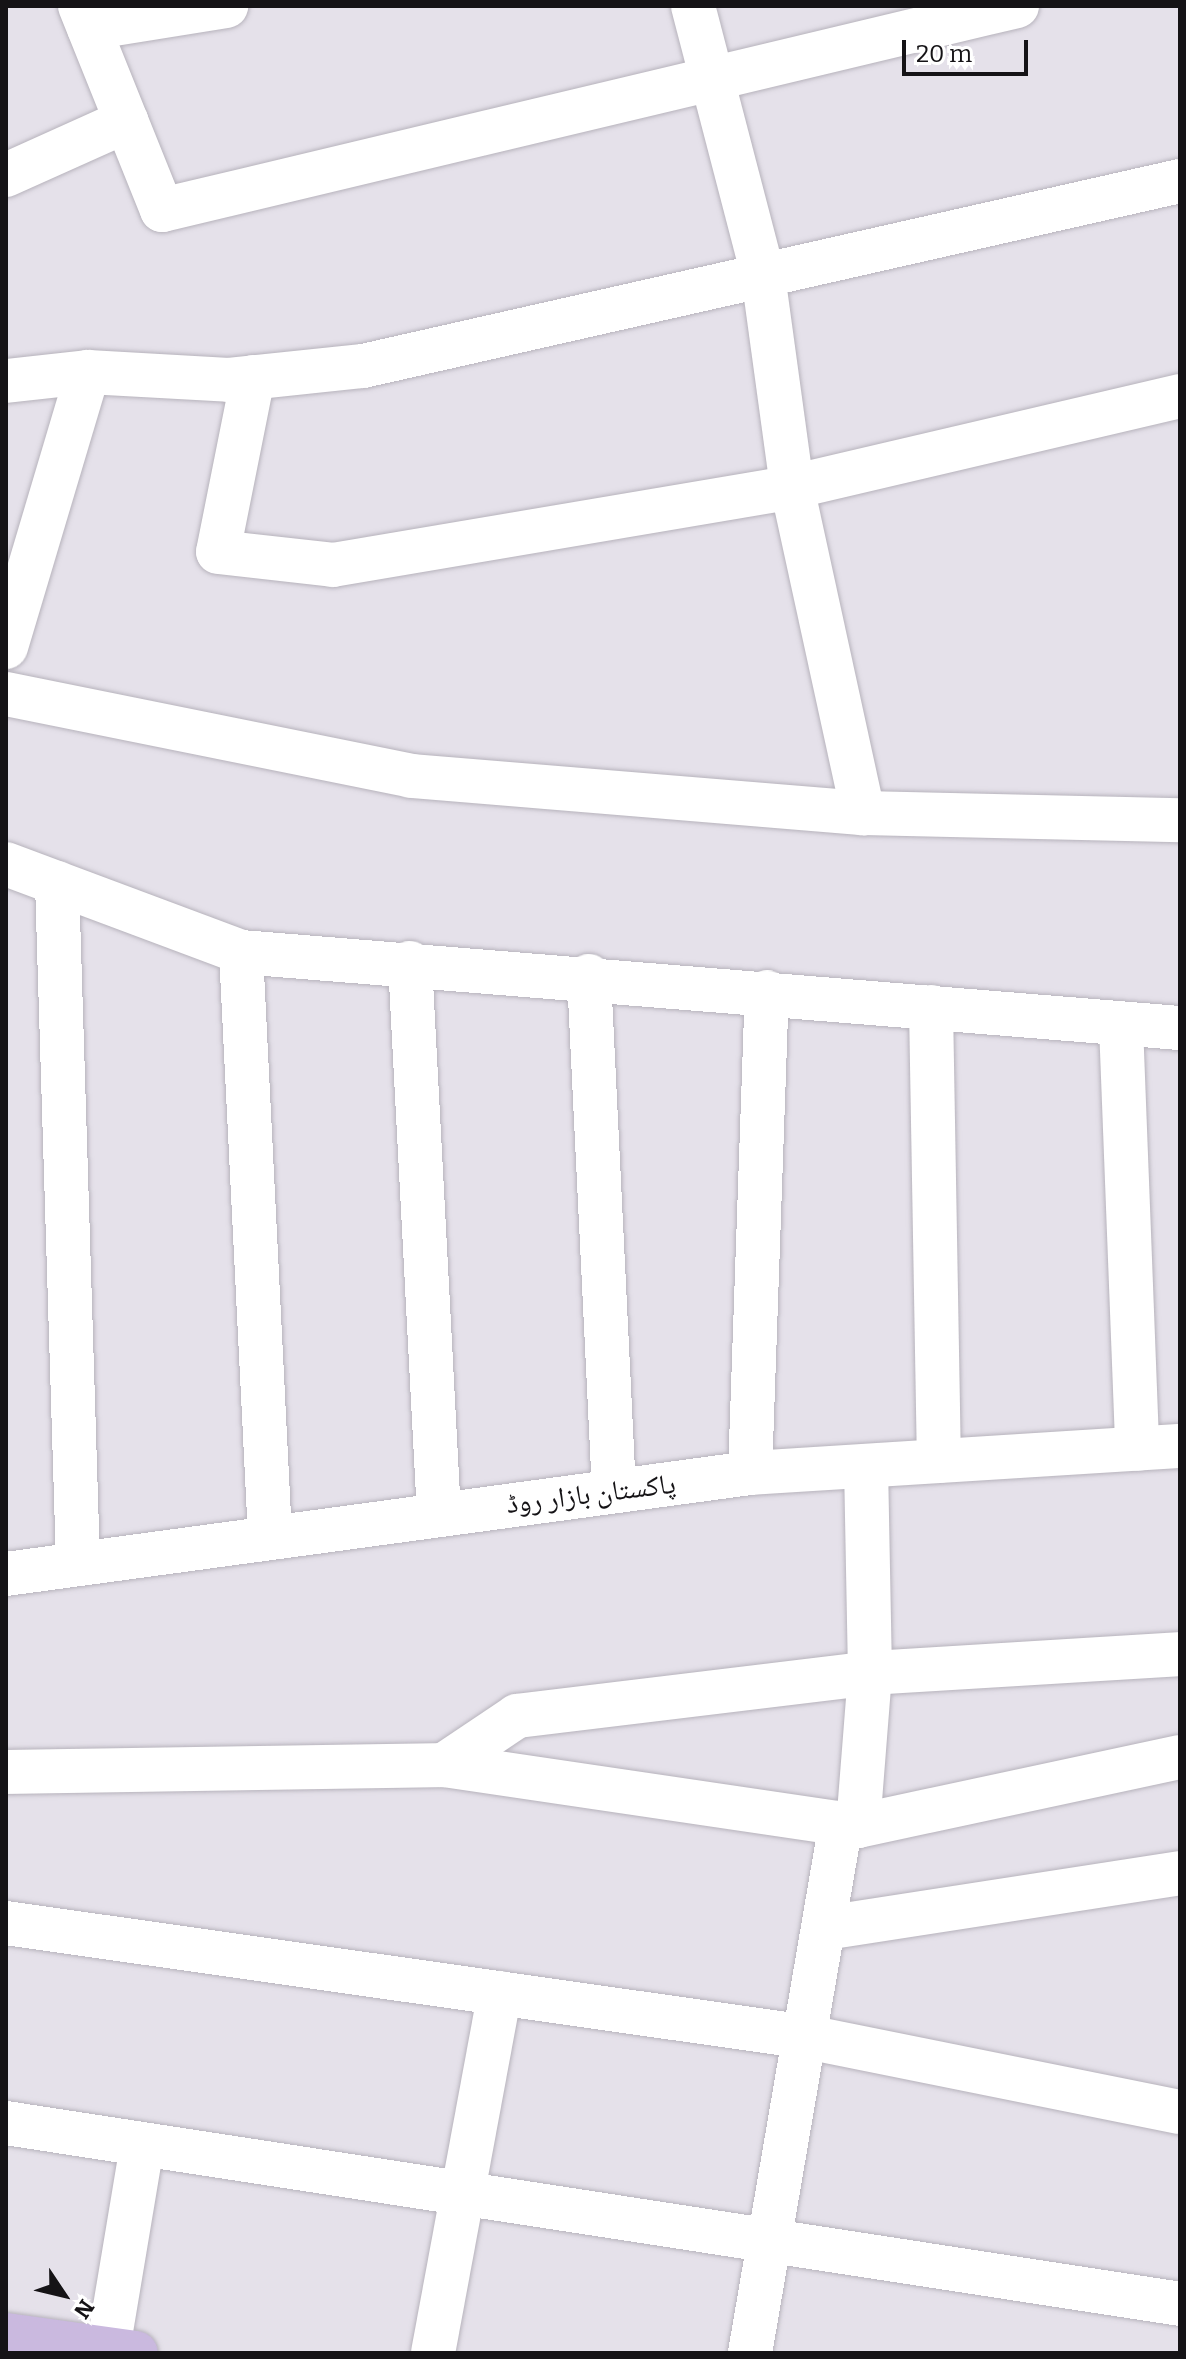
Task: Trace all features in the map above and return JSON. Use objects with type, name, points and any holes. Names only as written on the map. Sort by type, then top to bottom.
[{"type":"main road","points":[[6,2335],[122,2351]]},
{"type":"street","points":[[226,6],[85,17],[162,210],[1017,6]]},
{"type":"street","points":[[693,6],[763,275],[792,487],[863,813]]},
{"type":"street","points":[[6,175],[126,121]]},
{"type":"street","points":[[6,381],[88,372],[253,377],[363,366],[1180,181]]},
{"type":"street","points":[[6,647],[88,372]]},
{"type":"street","points":[[253,377],[218,552],[333,565],[792,487],[1180,396]]},
{"type":"street","points":[[6,694],[411,776],[863,813],[1180,820]]},
{"type":"street","points":[[6,864],[241,952],[589,976],[1180,1028]]},
{"type":"street","points":[[57,883],[78,1561]]},
{"type":"street","points":[[241,952],[270,1536]]},
{"type":"street","points":[[410,963],[439,1514]]},
{"type":"street","points":[[589,976],[614,1491]]},
{"type":"street","points":[[750,1473],[767,992]]},
{"type":"street","points":[[931,1007],[939,1461]]},
{"type":"street","points":[[1121,1025],[1137,1449]]},
{"type":"street","name":"پاکستان بازار روڈ","points":[[6,1574],[78,1561],[750,1473],[1180,1446]]},
{"type":"street","points":[[750,2353],[826,1928],[849,1824],[870,1673],[866,1466]]},
{"type":"street","points":[[444,1765],[517,1716],[870,1673],[1180,1654]]},
{"type":"street","points":[[6,1772],[444,1765],[849,1824],[1180,1757]]},
{"type":"street","points":[[826,1928],[1180,1873]]},
{"type":"street","points":[[6,1923],[807,2037],[1180,2112]]},
{"type":"street","points":[[433,2353],[500,1993]]},
{"type":"street","points":[[6,2123],[1180,2304]]},
{"type":"street","points":[[122,2351],[142,2145]]}]
